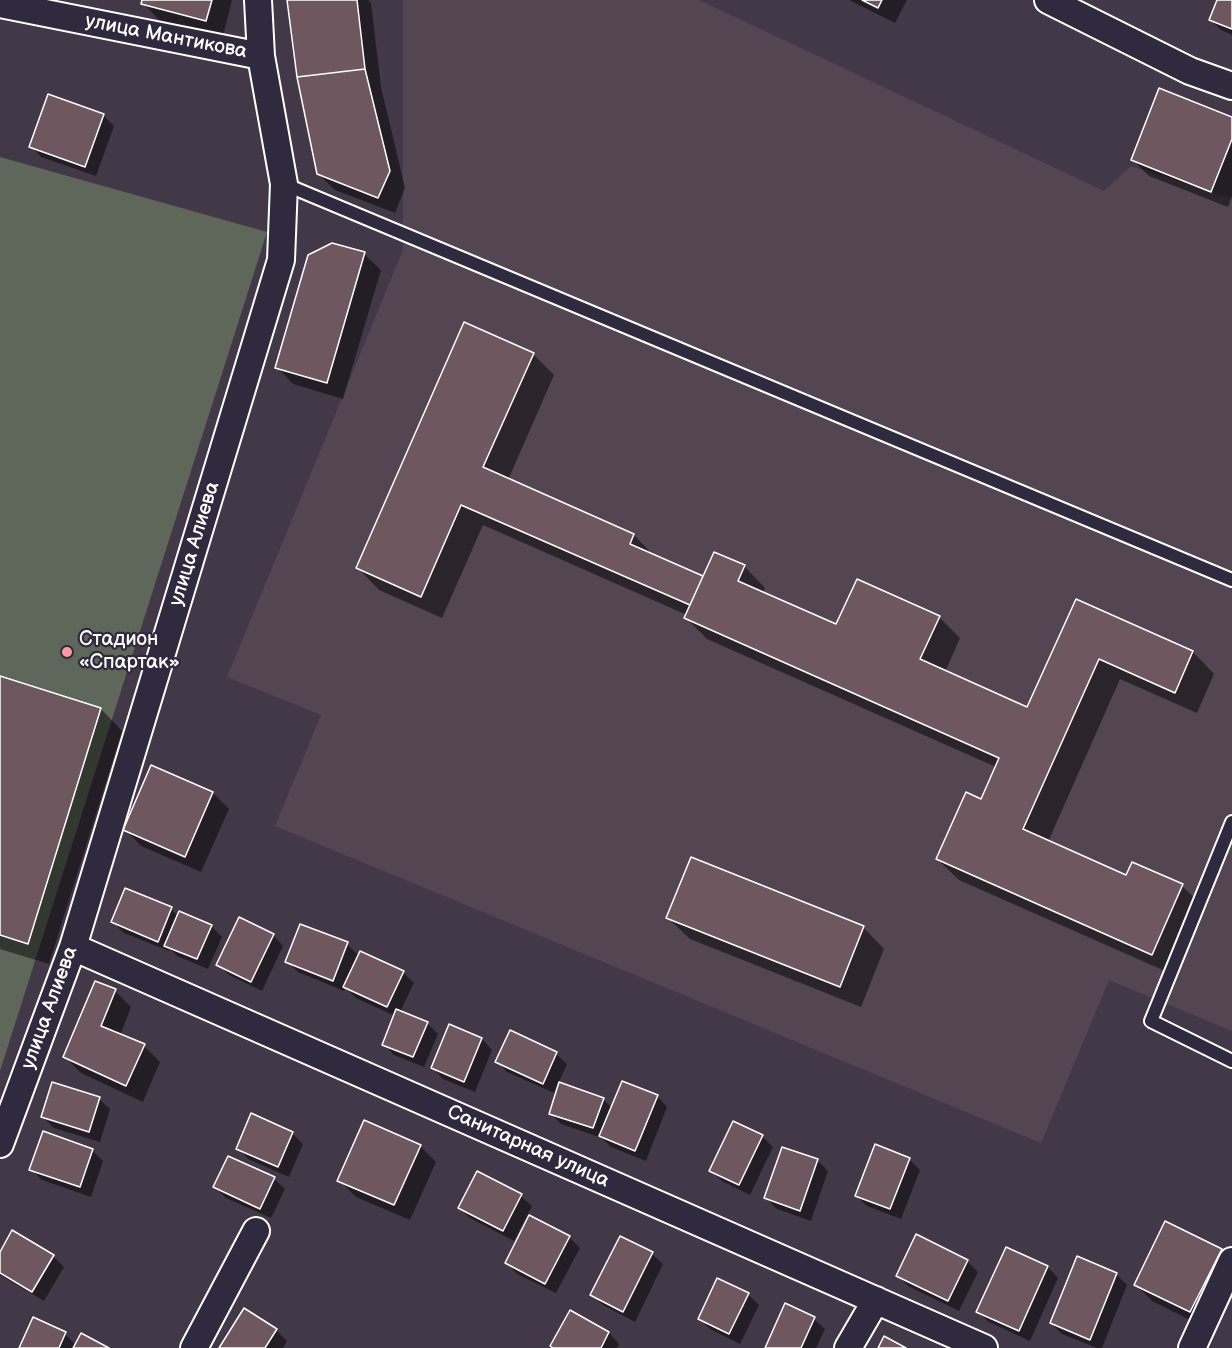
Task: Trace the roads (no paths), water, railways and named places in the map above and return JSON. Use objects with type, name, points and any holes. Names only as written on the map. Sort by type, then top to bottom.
[{"type":"street","name":"улица Алиева","points":[[0,1144],[73,947],[281,260],[284,184],[261,56],[258,0]]},
{"type":"street","points":[[1048,0],[1190,71],[1232,86]]},
{"type":"street","name":"улица Мантикова","points":[[0,4],[261,56]]},
{"type":"street","name":"Санитарная улица","points":[[73,947],[984,1348]]},
{"type":"street","points":[[194,1348],[256,1231]]},
{"type":"street","points":[[1192,1348],[1232,1262]]},
{"type":"street","points":[[848,1348],[876,1300]]},
{"type":"lane","points":[[284,184],[1232,580]]},
{"type":"lane","points":[[1232,822],[1151,1021],[1232,1061]]},
{"type":"place","name":"Стадион «Спартак»","points":[[67,652]]}]
